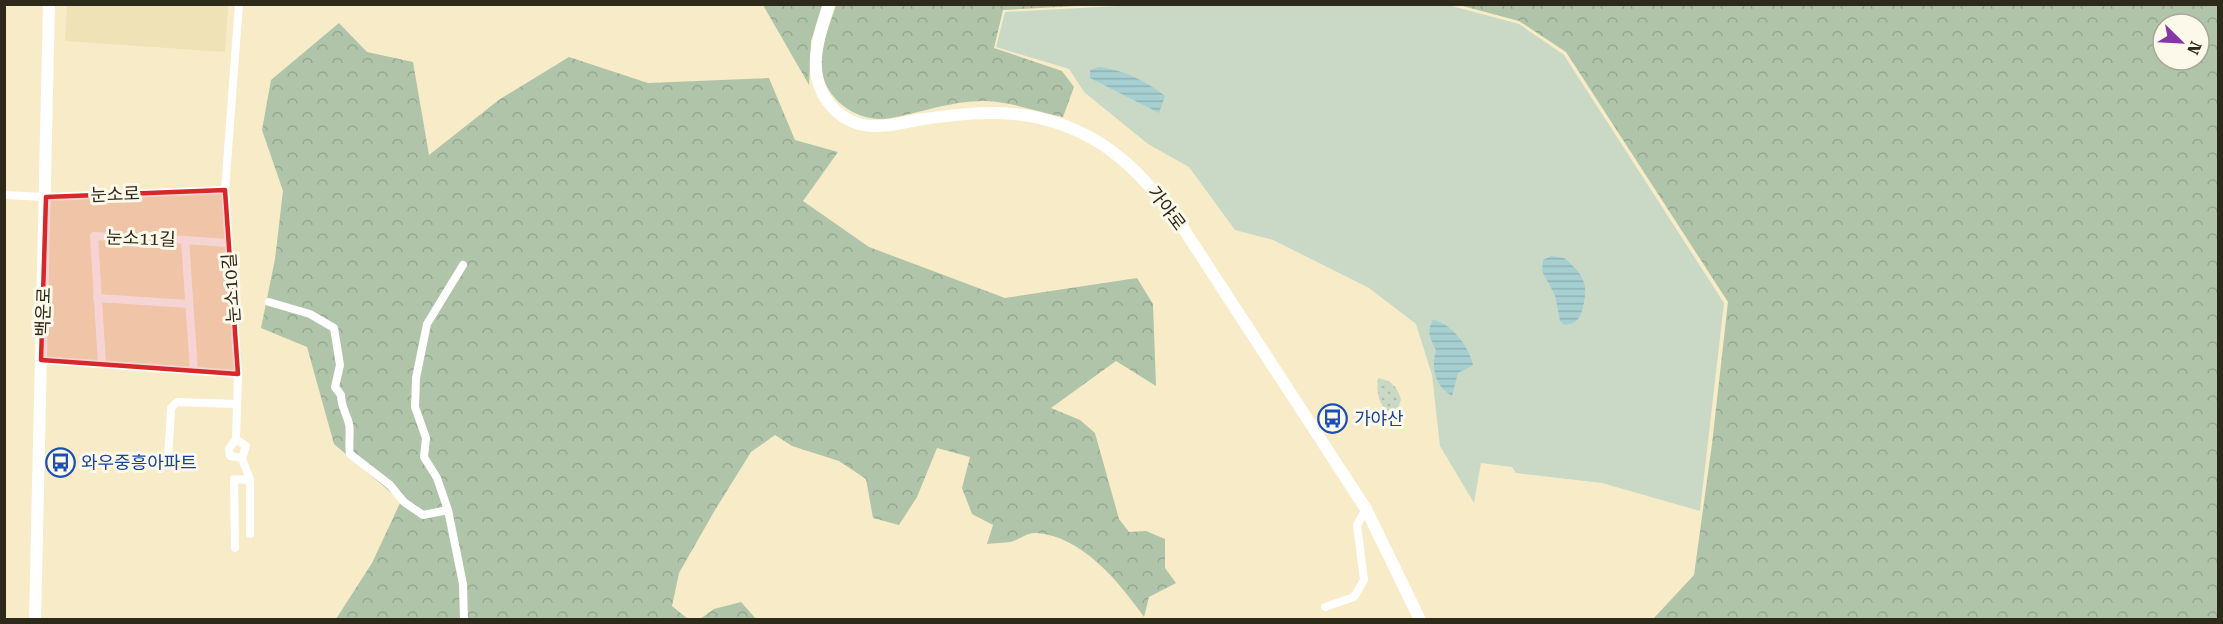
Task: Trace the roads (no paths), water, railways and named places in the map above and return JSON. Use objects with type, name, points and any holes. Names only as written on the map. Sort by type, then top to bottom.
[{"type":"street","name":"백운로","points":[[35,620],[49,4]]},
{"type":"street","name":"눈소10길","points":[[239,4],[225,189],[238,374],[236,439],[229,449],[230,456],[242,458],[250,480]]},
{"type":"street","name":"가야로","points":[[829,4],[817,46],[814,68],[817,83],[831,106],[850,120],[870,126],[896,125],[972,113],[1036,117],[1098,141],[1134,168],[1152,186],[1181,225],[1366,509],[1420,620]]},
{"type":"street","name":"눈소로","points":[[4,195],[46,197],[225,189]]},
{"type":"street","name":"눈소11길","points":[[102,364],[94,236],[185,240],[195,370]]},
{"type":"street","points":[[185,240],[228,243]]},
{"type":"street","points":[[463,265],[427,324],[416,378],[415,407],[426,438],[424,458],[436,478],[448,510],[463,584],[464,620]]},
{"type":"street","points":[[97,298],[189,304]]},
{"type":"street","points":[[268,302],[310,314],[334,328],[340,365],[335,387],[341,395],[341,406],[350,426],[347,439],[350,454],[390,485],[404,502],[423,515],[448,510]]},
{"type":"street","points":[[41,360],[238,374]]},
{"type":"street","points":[[168,459],[171,408],[177,402],[236,404]]},
{"type":"street","points":[[235,548],[234,479],[250,480],[250,534]]},
{"type":"street","points":[[1325,607],[1354,597],[1364,580],[1357,525],[1366,509]]},
{"type":"water","points":[[1099,67],[1134,77],[1165,96],[1159,113],[1090,78],[1090,70]]},
{"type":"water","points":[[1551,256],[1564,258],[1580,274],[1585,285],[1585,299],[1581,314],[1576,321],[1565,325],[1560,321],[1555,295],[1542,271],[1543,260]]},
{"type":"water","points":[[1433,320],[1447,326],[1459,337],[1473,365],[1458,373],[1452,396],[1438,382],[1434,370],[1436,350],[1429,332]]},
{"type":"place","name":"가야산","points":[[1333,418]]},
{"type":"place","name":"와우중흥아파트","points":[[60,462]]}]
